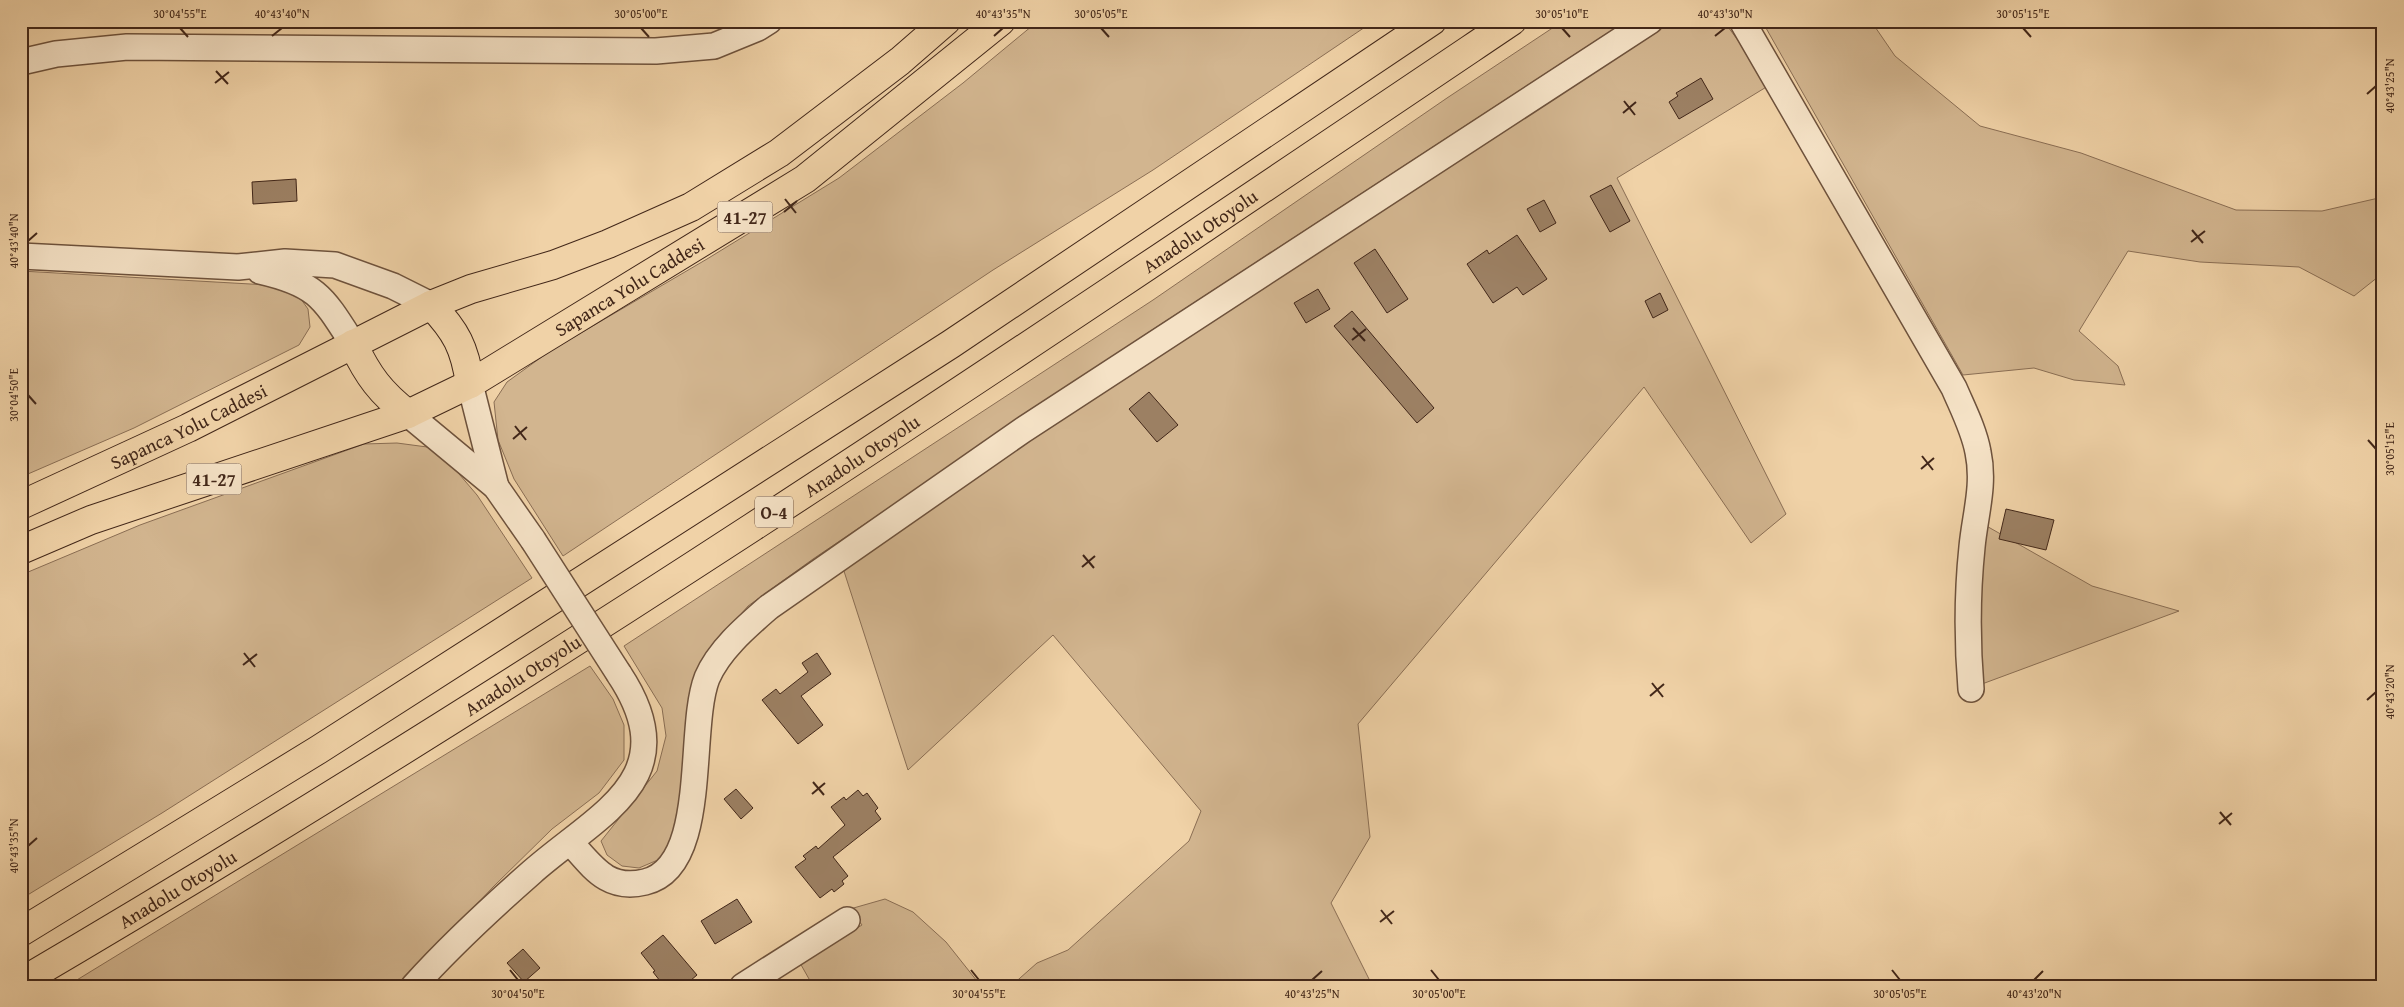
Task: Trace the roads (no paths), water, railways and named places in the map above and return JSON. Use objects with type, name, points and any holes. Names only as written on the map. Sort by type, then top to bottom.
[{"type":"highway","name":"Sapanca Yolu Caddesi","points":[[21,505],[188,428],[431,305],[471,289],[553,265],[608,244],[691,207],[779,153],[900,61],[946,21]]},
{"type":"highway","name":"Sapanca Yolu Caddesi","points":[[408,414],[470,384],[805,179],[1000,21]]},
{"type":"highway","name":"O-4","points":[[21,932],[318,750],[951,344],[1432,21]]},
{"type":"highway","name":"Anadolu Otoyolu","points":[[21,982],[361,775],[706,557],[1512,21]]},
{"type":"highway","points":[[431,305],[458,336],[464,351],[470,384]]},
{"type":"highway","points":[[353,344],[369,375],[382,393],[408,414]]},
{"type":"highway","name":"41-27","points":[[21,550],[100,517],[408,414]]},
{"type":"street","points":[[21,62],[56,54],[127,47],[656,51],[714,46],[758,28],[769,21]]},
{"type":"street","points":[[570,842],[602,876],[621,884],[634,885],[648,881],[660,874],[675,858],[689,826],[699,711],[708,678],[726,650],[758,616],[798,586],[1023,430],[1650,21]]},
{"type":"street","points":[[1742,21],[1954,388],[1969,422],[1978,452],[1982,481],[1972,545],[1967,599],[1971,689]]},
{"type":"street","points":[[21,256],[238,267],[285,262],[335,266],[393,286],[431,305]]},
{"type":"street","points":[[238,267],[284,277],[307,286],[321,298],[353,344]]},
{"type":"street","points":[[470,384],[496,487]]},
{"type":"street","points":[[408,414],[496,487],[534,540],[632,694],[640,712],[644,732],[643,753],[631,783],[622,797],[610,810],[534,870],[484,915],[414,986]]},
{"type":"street","points":[[743,986],[847,920]]}]
